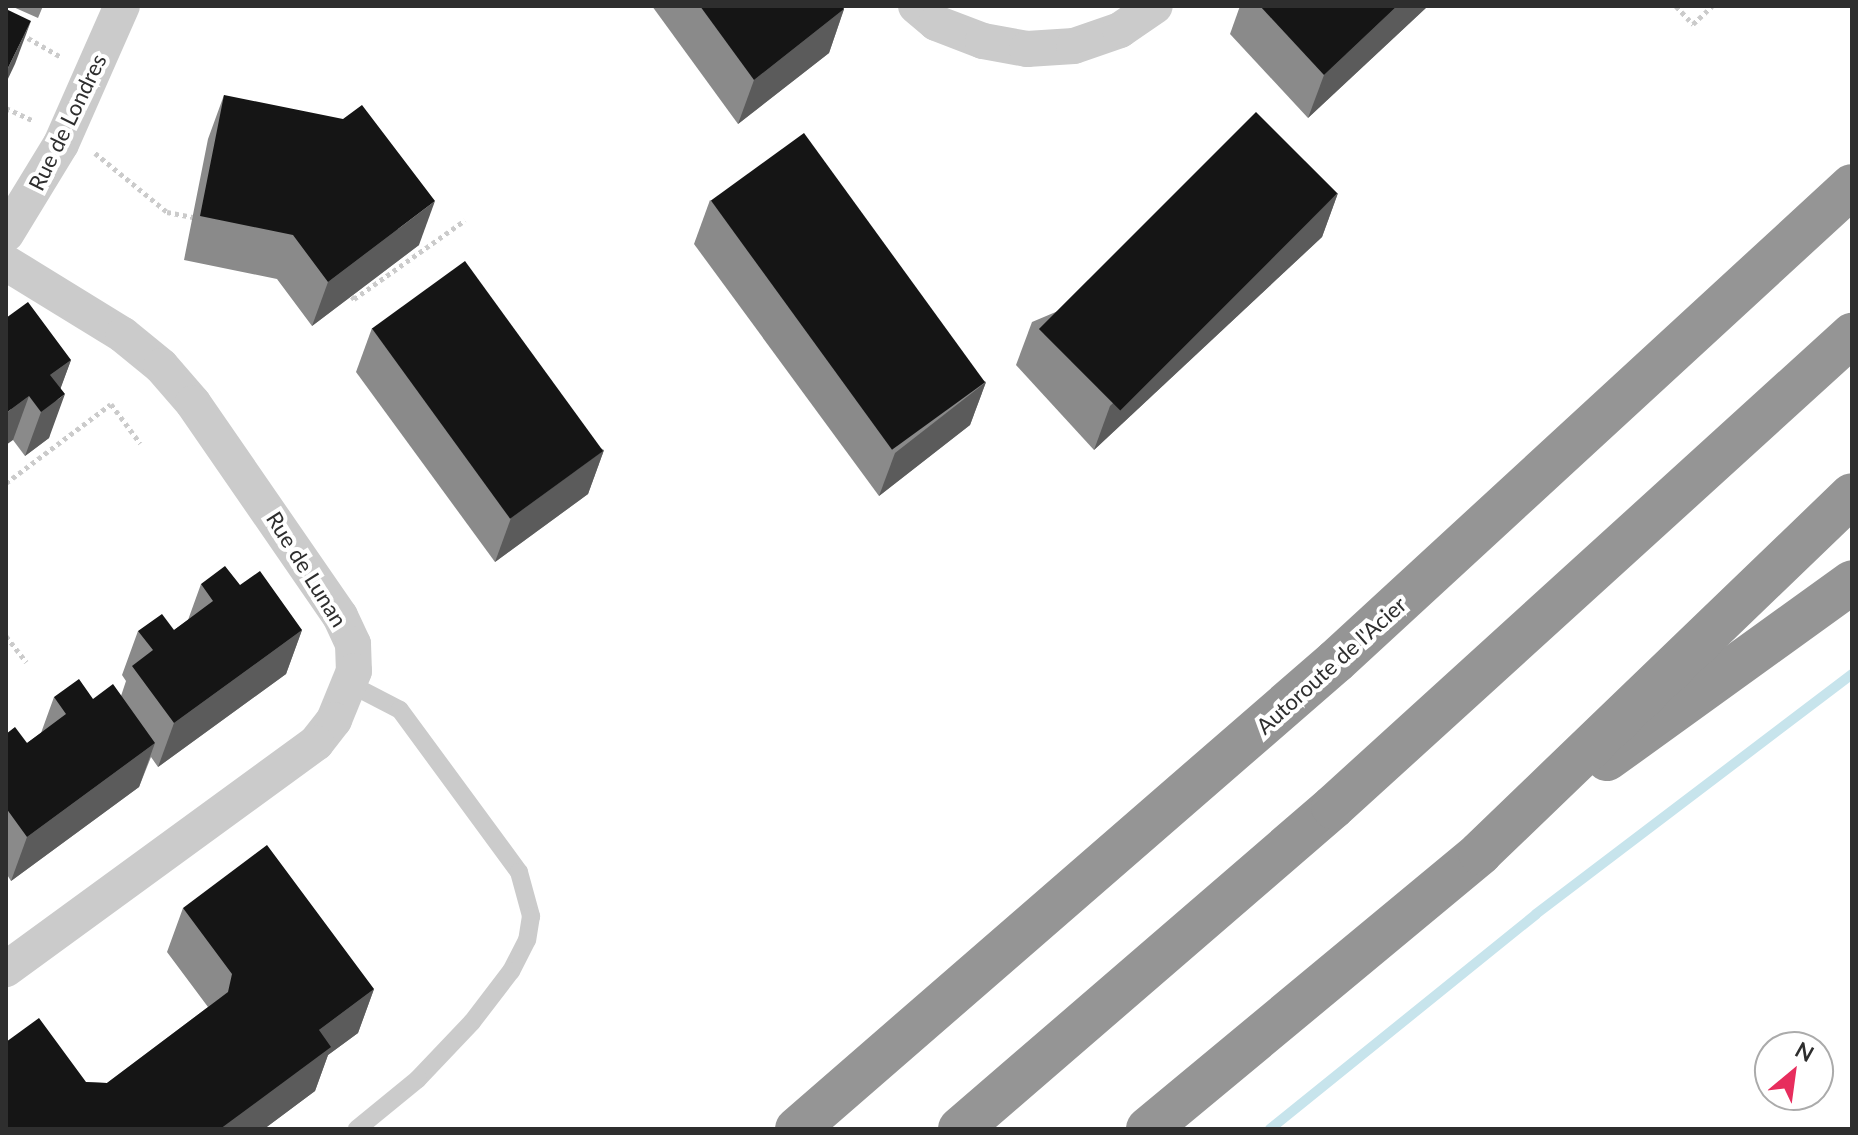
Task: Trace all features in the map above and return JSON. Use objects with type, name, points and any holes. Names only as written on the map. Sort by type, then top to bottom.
[{"type":"highway","points":[[1805,230],[1852,172]]},
{"type":"highway","name":"Autoroute de l'Acier","points":[[797,1129],[1336,661],[1852,186]]},
{"type":"highway","points":[[960,1129],[1321,817],[1852,335]]},
{"type":"highway","points":[[1480,853],[1852,495]]},
{"type":"highway","points":[[1148,1129],[1480,853],[1852,582]]},
{"type":"street","name":"Rue de Londres","points":[[6,234],[61,144],[122,6]]},
{"type":"street","points":[[916,6],[936,23],[983,41],[1027,49],[1074,46],[1120,30],[1155,6]]},
{"type":"street","name":"Rue de Lunan","points":[[6,263],[123,335],[161,366],[193,403],[340,616],[353,644],[350,684],[334,720],[316,743],[6,969]]},
{"type":"lane","points":[[350,684],[400,710],[519,872],[529,892],[531,916],[527,940],[511,971],[472,1022],[418,1079],[357,1129]]},
{"type":"path","points":[[1676,6],[1693,24],[1712,6]]},
{"type":"path","points":[[17,32],[63,58]]},
{"type":"path","points":[[6,108],[35,121]]},
{"type":"path","points":[[89,162],[94,152],[167,212],[193,217]]},
{"type":"path","points":[[352,296],[354,299],[465,220]]},
{"type":"path","points":[[6,483],[111,404],[140,443]]},
{"type":"path","points":[[6,636],[26,662]]},
{"type":"building","points":[[700,6],[842,6],[844,9],[754,80]]},
{"type":"building","points":[[1260,6],[1397,6],[1324,75]]},
{"type":"building","points":[[6,9],[31,21],[6,72]]},
{"type":"building","points":[[224,95],[343,119],[362,105],[435,201],[328,282],[293,235],[200,216]]},
{"type":"building","points":[[1256,112],[1337,193],[1120,410],[1039,329]]},
{"type":"building","points":[[804,133],[985,382],[892,450],[711,201]]},
{"type":"building","points":[[465,261],[603,451],[510,519],[372,329]]},
{"type":"building","points":[[28,302],[71,360],[50,375],[65,394],[41,412],[29,396],[6,413],[6,318]]},
{"type":"building","points":[[225,566],[240,585],[260,571],[302,630],[174,723],[132,666],[153,650],[138,631],[162,614],[174,630],[213,601],[201,584]]},
{"type":"building","points":[[79,679],[93,699],[113,684],[155,743],[27,837],[6,808],[6,734],[15,727],[27,743],[66,714],[54,697]]},
{"type":"building","points":[[267,845],[374,989],[319,1030],[331,1047],[220,1129],[6,1129],[6,1042],[39,1018],[86,1082],[107,1083],[228,992],[232,974],[183,908]]},
{"type":"waterway","points":[[1270,1129],[1536,914],[1852,674]]}]
